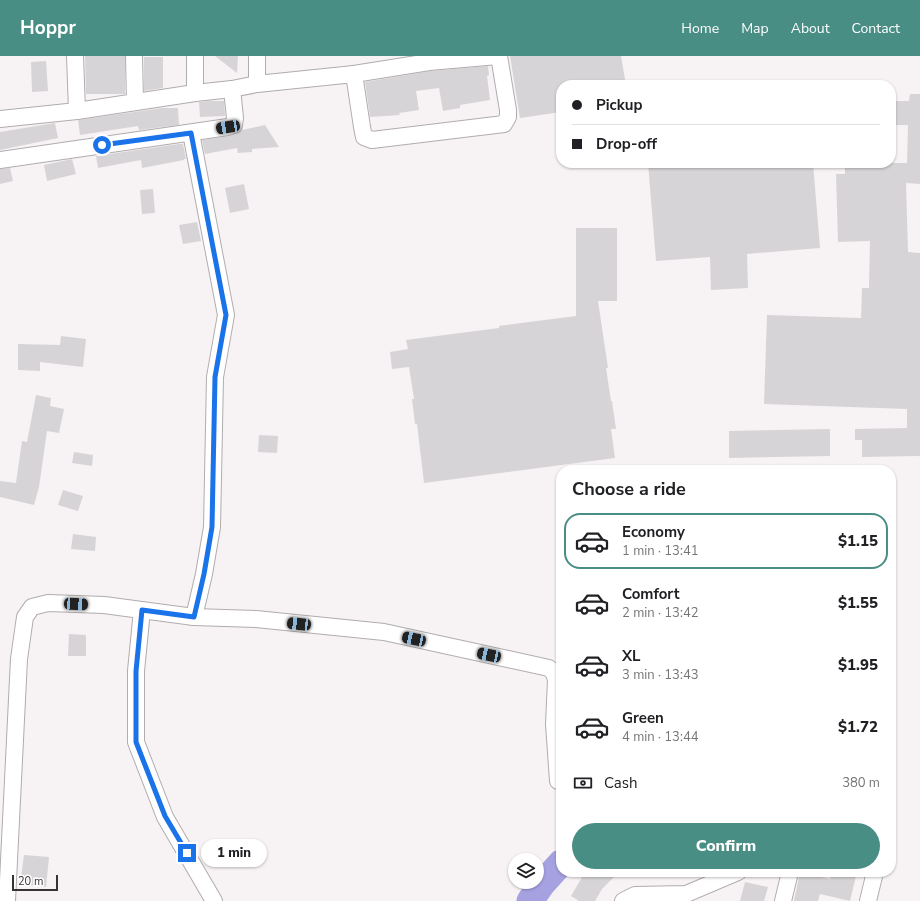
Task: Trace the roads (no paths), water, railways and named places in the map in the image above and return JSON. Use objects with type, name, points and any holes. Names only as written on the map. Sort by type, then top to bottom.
[{"type":"street","points":[[75,56],[76,111]]},
{"type":"street","points":[[134,56],[135,102]]},
{"type":"street","points":[[195,56],[195,93]]},
{"type":"street","points":[[257,56],[257,84]]},
{"type":"street","points":[[0,119],[76,111],[195,93],[232,89],[257,84],[354,74],[428,59],[498,56],[508,117],[504,124],[372,140],[364,137],[354,74]]},
{"type":"street","points":[[0,160],[228,127],[234,125],[235,118],[232,89]]},
{"type":"street","points":[[191,133],[226,315],[215,377],[212,527],[204,574],[194,617]]},
{"type":"street","points":[[7,901],[20,659],[26,617],[32,607],[48,602],[104,605],[194,617],[256,619],[384,632],[549,668],[554,673],[556,680],[554,724],[556,752]]},
{"type":"street","points":[[142,610],[136,671],[136,742],[165,816],[214,901]]},
{"type":"street","points":[[623,901],[635,895],[702,893],[729,877]]},
{"type":"street","points":[[783,901],[789,877]]},
{"type":"street","points":[[868,901],[874,877]]},
{"type":"waterway","points":[[530,901],[542,884],[556,869]]}]
